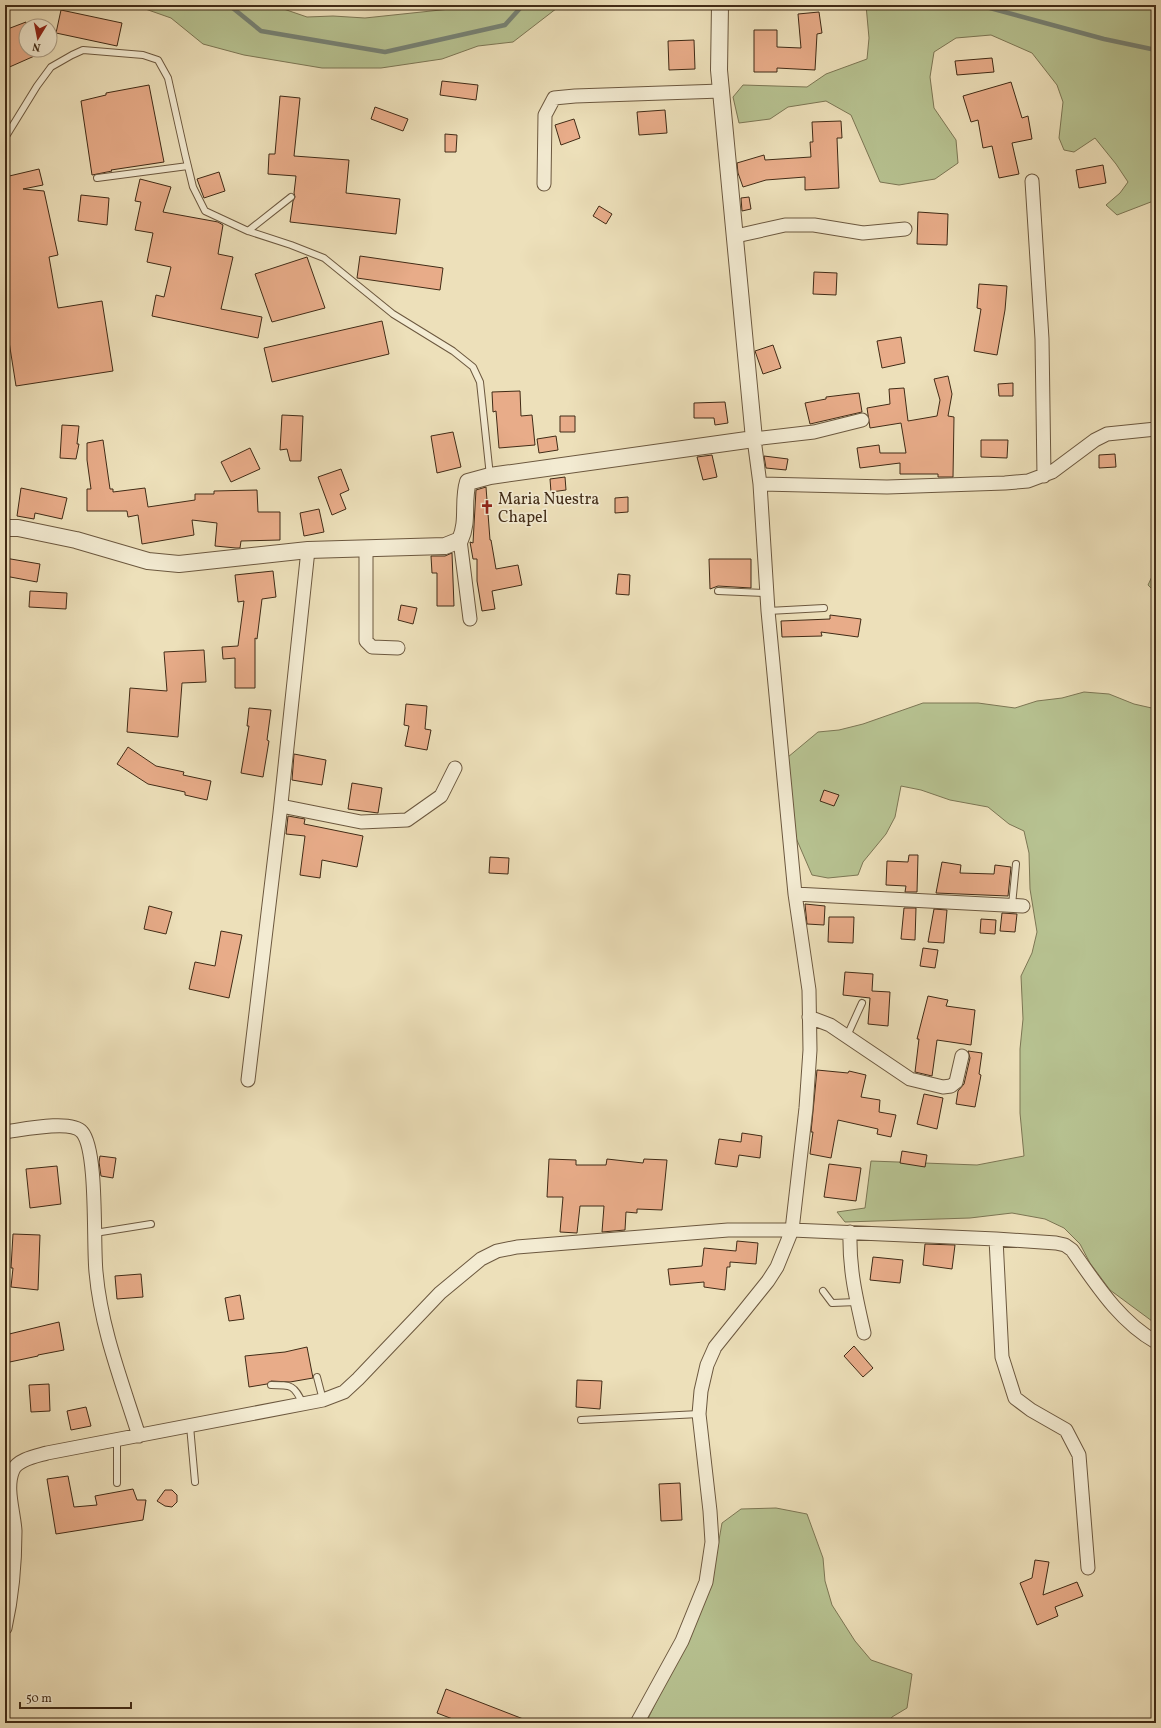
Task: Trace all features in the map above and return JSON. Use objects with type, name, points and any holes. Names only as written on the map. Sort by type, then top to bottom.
[{"type":"street","points":[[637,1723],[682,1641],[706,1582],[712,1542],[699,1414],[701,1391],[707,1365],[715,1347],[768,1281],[777,1267],[792,1230],[806,1108],[810,1050],[809,990],[795,894],[766,593],[760,484],[754,440],[736,236],[719,70],[720,5]]},
{"type":"street","points":[[544,184],[545,115],[554,98],[575,96],[721,92]]},
{"type":"street","points":[[1032,181],[1042,338],[1044,476]]},
{"type":"street","points":[[736,236],[785,225],[814,225],[864,233],[905,229]]},
{"type":"street","points":[[470,619],[460,540],[464,532],[466,508],[465,492],[468,482],[490,476],[814,432],[862,420]]},
{"type":"street","points":[[760,484],[894,487],[1028,481],[1052,472],[1095,440],[1107,434],[1156,429]]},
{"type":"street","points":[[5,528],[18,528],[69,538],[148,561],[180,564],[308,550],[445,546],[460,540]]},
{"type":"street","points":[[366,548],[366,641],[372,647],[398,648]]},
{"type":"street","points":[[248,1080],[281,806],[308,550]]},
{"type":"street","points":[[281,806],[361,822],[407,820],[441,796],[455,768]]},
{"type":"street","points":[[795,894],[1018,906]]},
{"type":"street","points":[[809,1017],[821,1021],[910,1079],[943,1087],[951,1086],[956,1082],[962,1056]]},
{"type":"street","points":[[5,1132],[62,1126],[81,1130],[86,1137],[94,1196],[96,1272],[108,1342],[139,1436]]},
{"type":"street","points":[[5,1628],[15,1528],[10,1485],[13,1469],[24,1460],[47,1453],[323,1400],[344,1392],[440,1293],[481,1259],[497,1251],[517,1247],[728,1230],[850,1232],[1056,1243],[1065,1245],[1072,1250],[1103,1295],[1140,1333],[1156,1342]]},
{"type":"street","points":[[850,1232],[851,1274],[864,1333]]},
{"type":"street","points":[[996,1239],[1002,1357],[1015,1398],[1031,1410],[1066,1430],[1079,1455],[1088,1568]]},
{"type":"lane","points":[[5,138],[37,86],[51,67],[66,58],[83,50],[143,54],[158,60],[168,78],[193,187],[205,211],[248,231],[291,245],[324,258],[393,314],[453,351],[474,367],[480,382],[490,476]]},
{"type":"lane","points":[[96,178],[188,166]]},
{"type":"lane","points":[[248,231],[291,197]]},
{"type":"lane","points":[[718,591],[766,593]]},
{"type":"lane","points":[[768,611],[824,608]]},
{"type":"lane","points":[[1016,864],[1018,906]]},
{"type":"lane","points":[[846,1037],[862,1003]]},
{"type":"lane","points":[[95,1233],[151,1224]]},
{"type":"lane","points":[[824,1292],[832,1303],[857,1302]]},
{"type":"lane","points":[[317,1377],[323,1400]]},
{"type":"lane","points":[[271,1385],[289,1385],[293,1387],[303,1404]]},
{"type":"lane","points":[[581,1420],[699,1414]]},
{"type":"lane","points":[[190,1426],[195,1482]]},
{"type":"lane","points":[[117,1439],[117,1483]]},
{"type":"green space","points":[[134,5],[272,5],[307,17],[333,16],[365,18],[450,9],[454,5],[561,5],[513,42],[478,46],[442,59],[381,68],[322,68],[244,55],[203,44],[171,18]]},
{"type":"green space","points":[[866,5],[1156,5],[1156,200],[1117,215],[1106,205],[1120,193],[1128,182],[1116,164],[1095,138],[1074,152],[1064,150],[1059,138],[1063,102],[1057,85],[1032,53],[991,35],[956,38],[934,52],[930,77],[934,108],[956,140],[958,163],[935,179],[899,185],[880,182],[851,115],[826,101],[788,107],[770,119],[739,123],[733,97],[743,85],[807,87],[826,74],[867,59],[869,38]]},
{"type":"green space","points":[[1156,568],[1156,593],[1148,585]]},
{"type":"green space","points":[[1084,692],[1109,694],[1134,704],[1156,709],[1156,1324],[1110,1290],[1090,1263],[1080,1244],[1064,1228],[1045,1219],[1012,1213],[970,1218],[845,1222],[837,1212],[865,1208],[871,1161],[977,1165],[1024,1156],[1020,1113],[1020,1049],[1023,1019],[1021,976],[1032,953],[1037,932],[1030,889],[1029,853],[1024,831],[1009,824],[988,807],[950,800],[921,790],[901,786],[895,817],[886,834],[863,862],[858,875],[828,878],[812,875],[793,831],[788,757],[818,732],[839,730],[863,724],[923,703],[978,703],[1015,708],[1037,701],[1062,698]]},
{"type":"green space","points":[[776,1508],[807,1514],[823,1558],[825,1581],[832,1605],[855,1641],[871,1660],[912,1674],[907,1708],[892,1717],[888,1723],[646,1723],[698,1614],[716,1557],[722,1523],[741,1509]]},
{"type":"building","points":[[61,10],[122,23],[117,46],[58,33],[58,24]]},
{"type":"building","points":[[819,12],[822,33],[817,34],[815,70],[777,68],[777,72],[754,72],[754,30],[777,30],[777,47],[801,48],[798,14]]},
{"type":"building","points":[[18,25],[18,58],[30,58],[5,69],[5,30]]},
{"type":"building","points":[[694,40],[695,69],[669,70],[668,41]]},
{"type":"building","points":[[992,58],[994,72],[957,75],[955,61]]},
{"type":"building","points":[[442,81],[478,85],[476,100],[440,95]]},
{"type":"building","points":[[1011,82],[1022,118],[1028,116],[1032,139],[1012,143],[1019,174],[999,178],[992,146],[983,148],[978,120],[971,122],[963,96]]},
{"type":"building","points":[[149,85],[164,162],[111,170],[112,171],[92,175],[81,101],[106,95],[106,93]]},
{"type":"building","points":[[280,96],[300,98],[294,156],[349,160],[346,193],[400,199],[396,234],[290,222],[295,197],[296,176],[268,174],[269,154],[275,154]]},
{"type":"building","points":[[375,107],[408,119],[403,131],[371,119]]},
{"type":"building","points":[[665,110],[667,133],[639,135],[637,112]]},
{"type":"building","points":[[574,119],[580,138],[561,145],[555,125]]},
{"type":"building","points":[[841,121],[842,138],[837,138],[839,188],[805,190],[805,177],[766,180],[743,187],[738,173],[737,163],[764,155],[765,160],[811,157],[810,142],[813,142],[812,122]]},
{"type":"building","points":[[445,134],[457,135],[456,152],[445,152]]},
{"type":"building","points":[[1103,165],[1106,183],[1079,188],[1076,170]]},
{"type":"building","points":[[39,169],[43,185],[23,189],[44,191],[58,255],[49,257],[58,308],[102,301],[113,371],[16,386],[5,316],[5,177]]},
{"type":"building","points":[[219,172],[225,191],[204,198],[197,179]]},
{"type":"building","points":[[140,179],[171,187],[163,212],[218,222],[223,225],[218,254],[233,257],[221,309],[262,317],[258,338],[152,316],[156,295],[164,297],[171,267],[147,262],[153,233],[135,230],[141,202],[135,201]]},
{"type":"building","points":[[81,195],[109,198],[107,225],[78,221]]},
{"type":"building","points":[[749,197],[751,209],[742,211],[741,198]]},
{"type":"building","points":[[599,206],[612,214],[606,224],[593,216]]},
{"type":"building","points":[[918,212],[948,214],[947,245],[917,244]]},
{"type":"building","points":[[360,256],[443,268],[440,290],[357,278]]},
{"type":"building","points":[[307,257],[325,308],[272,322],[255,274]]},
{"type":"building","points":[[814,272],[837,273],[836,295],[813,294]]},
{"type":"building","points":[[979,284],[1007,286],[1005,310],[997,355],[974,351],[981,309],[977,308]]},
{"type":"building","points":[[382,321],[389,354],[272,382],[264,348]]},
{"type":"building","points":[[901,337],[905,363],[882,368],[877,341]]},
{"type":"building","points":[[773,345],[781,368],[763,374],[755,351]]},
{"type":"building","points":[[948,376],[952,394],[948,416],[954,417],[953,477],[938,477],[938,474],[900,474],[900,463],[860,468],[857,448],[879,445],[880,453],[906,453],[901,423],[870,428],[867,408],[890,404],[889,389],[904,388],[908,421],[937,416],[940,400],[934,379]]},
{"type":"building","points":[[1013,383],[1013,396],[999,396],[998,384]]},
{"type":"building","points":[[520,391],[521,416],[532,415],[535,445],[499,448],[496,411],[493,412],[492,392]]},
{"type":"building","points":[[859,393],[862,412],[810,424],[805,403],[826,399],[826,397]]},
{"type":"building","points":[[725,402],[728,423],[715,425],[714,418],[694,418],[694,403]]},
{"type":"building","points":[[282,415],[303,416],[301,461],[290,461],[287,449],[280,450]]},
{"type":"building","points":[[560,416],[575,416],[575,432],[560,432]]},
{"type":"building","points":[[62,425],[79,426],[77,444],[79,444],[76,459],[60,458]]},
{"type":"building","points":[[453,432],[461,467],[437,473],[431,436]]},
{"type":"building","points":[[556,436],[558,450],[539,453],[537,439]]},
{"type":"building","points":[[103,440],[110,489],[113,489],[113,492],[145,488],[148,507],[195,500],[195,494],[214,494],[214,491],[257,490],[258,512],[280,512],[280,540],[241,541],[240,548],[215,546],[217,523],[192,520],[194,535],[142,544],[138,515],[128,517],[127,511],[87,511],[87,489],[91,489],[87,460],[87,443]]},
{"type":"building","points":[[981,440],[1008,440],[1007,458],[981,457]]},
{"type":"building","points":[[250,448],[260,469],[231,482],[221,462]]},
{"type":"building","points":[[1115,454],[1116,467],[1099,468],[1099,455]]},
{"type":"building","points":[[712,455],[717,477],[703,480],[697,457]]},
{"type":"building","points":[[764,456],[788,459],[786,470],[766,468]]},
{"type":"building","points":[[341,469],[349,490],[340,494],[346,509],[332,515],[318,477]]},
{"type":"building","points":[[565,477],[566,490],[551,492],[550,479]]},
{"type":"building","points":[[486,487],[490,540],[496,569],[518,565],[522,585],[492,591],[495,609],[482,611],[477,581],[477,559],[473,559],[470,542],[473,543],[476,490]]},
{"type":"building","points":[[21,488],[67,498],[62,519],[35,513],[34,519],[17,516]]},
{"type":"building","points":[[628,497],[628,512],[615,513],[615,498]]},
{"type":"building","points":[[319,509],[324,532],[304,536],[300,513]]},
{"type":"building","points":[[452,553],[454,606],[437,606],[437,573],[432,573],[431,556],[445,556]]},
{"type":"building","points":[[5,558],[40,564],[37,582],[5,576]]},
{"type":"building","points":[[709,559],[751,559],[751,588],[718,586],[710,589]]},
{"type":"building","points":[[273,571],[276,597],[262,599],[257,639],[255,638],[255,688],[235,688],[235,658],[223,659],[222,647],[238,646],[244,601],[238,602],[235,575]]},
{"type":"building","points":[[618,574],[630,575],[629,595],[616,594]]},
{"type":"building","points":[[30,591],[67,593],[66,609],[29,607]]},
{"type":"building","points":[[401,605],[417,608],[413,624],[398,620]]},
{"type":"building","points":[[830,615],[861,619],[858,637],[821,632],[822,636],[782,637],[781,621],[830,619]]},
{"type":"building","points":[[204,650],[206,682],[182,683],[178,737],[127,732],[130,688],[167,691],[164,652]]},
{"type":"building","points":[[406,704],[427,706],[425,729],[431,730],[427,750],[405,746],[409,726],[404,725]]},
{"type":"building","points":[[249,708],[271,710],[267,740],[269,741],[263,777],[241,773],[249,726],[247,726]]},
{"type":"building","points":[[128,747],[156,766],[184,772],[183,775],[211,781],[207,800],[185,795],[185,792],[148,784],[117,764]]},
{"type":"building","points":[[294,754],[326,760],[322,785],[292,780]]},
{"type":"building","points":[[352,783],[382,788],[378,813],[348,809]]},
{"type":"building","points":[[824,790],[839,795],[834,806],[820,801]]},
{"type":"building","points":[[288,816],[305,819],[304,824],[363,836],[357,867],[322,860],[320,878],[300,875],[305,836],[286,834]]},
{"type":"building","points":[[909,855],[918,855],[917,892],[905,892],[906,886],[886,885],[887,861],[908,862]]},
{"type":"building","points":[[490,857],[509,858],[508,874],[489,873]]},
{"type":"building","points":[[942,862],[961,865],[960,873],[994,874],[995,865],[1011,867],[1008,896],[936,893]]},
{"type":"building","points":[[805,904],[825,906],[824,925],[807,924]]},
{"type":"building","points":[[149,906],[172,912],[166,934],[144,929]]},
{"type":"building","points":[[904,908],[916,908],[915,940],[901,939]]},
{"type":"building","points":[[934,909],[947,910],[944,943],[928,942]]},
{"type":"building","points":[[1002,913],[1017,914],[1015,932],[1000,931]]},
{"type":"building","points":[[829,917],[854,917],[853,943],[828,942]]},
{"type":"building","points":[[981,919],[996,920],[995,934],[980,933]]},
{"type":"building","points":[[221,931],[242,935],[229,998],[189,989],[195,962],[215,966]]},
{"type":"building","points":[[923,948],[938,950],[935,968],[920,966]]},
{"type":"building","points":[[845,972],[873,974],[872,991],[890,992],[888,1026],[868,1024],[870,998],[843,995]]},
{"type":"building","points":[[928,996],[948,1000],[946,1006],[975,1010],[971,1045],[937,1040],[932,1076],[915,1072],[919,1039],[917,1039]]},
{"type":"building","points":[[968,1051],[982,1053],[979,1074],[981,1075],[975,1107],[956,1104],[958,1091],[964,1084],[970,1058]]},
{"type":"building","points":[[817,1070],[848,1073],[849,1071],[866,1075],[861,1097],[880,1100],[879,1112],[896,1115],[891,1137],[877,1134],[878,1129],[838,1120],[831,1158],[810,1154]]},
{"type":"building","points":[[924,1094],[943,1098],[937,1129],[917,1124]]},
{"type":"building","points":[[742,1133],[762,1136],[760,1158],[739,1155],[737,1167],[715,1164],[719,1139],[741,1142]]},
{"type":"building","points":[[902,1151],[927,1155],[925,1167],[900,1163]]},
{"type":"building","points":[[100,1156],[116,1158],[113,1178],[101,1176],[99,1162]]},
{"type":"building","points":[[549,1159],[576,1160],[576,1165],[606,1165],[607,1159],[643,1163],[644,1159],[667,1160],[662,1210],[637,1209],[637,1213],[626,1212],[625,1230],[602,1232],[604,1206],[580,1206],[577,1233],[560,1232],[563,1197],[547,1197]]},
{"type":"building","points":[[829,1164],[861,1168],[856,1201],[824,1197]]},
{"type":"building","points":[[57,1166],[61,1204],[30,1208],[26,1169]]},
{"type":"building","points":[[13,1234],[40,1235],[38,1290],[11,1287],[13,1268],[11,1268]]},
{"type":"building","points":[[737,1241],[758,1243],[756,1264],[730,1262],[730,1267],[727,1267],[725,1290],[704,1287],[704,1282],[670,1285],[668,1269],[702,1266],[704,1248],[736,1251]]},
{"type":"building","points":[[925,1244],[955,1245],[952,1269],[923,1265]]},
{"type":"building","points":[[873,1257],[903,1260],[900,1283],[870,1280]]},
{"type":"building","points":[[141,1274],[143,1297],[117,1299],[115,1276]]},
{"type":"building","points":[[240,1295],[244,1319],[229,1321],[225,1298]]},
{"type":"building","points":[[59,1322],[64,1350],[5,1363],[5,1335]]},
{"type":"building","points":[[854,1346],[873,1368],[863,1377],[844,1356]]},
{"type":"building","points":[[307,1347],[313,1378],[290,1382],[271,1381],[267,1384],[249,1387],[245,1356],[285,1352]]},
{"type":"building","points":[[577,1380],[602,1381],[600,1409],[576,1407]]},
{"type":"building","points":[[49,1384],[50,1411],[31,1412],[29,1385]]},
{"type":"building","points":[[86,1407],[91,1426],[71,1430],[67,1411]]},
{"type":"building","points":[[68,1476],[74,1507],[97,1505],[95,1496],[133,1489],[137,1500],[146,1500],[143,1520],[56,1534],[47,1479]]},
{"type":"building","points":[[680,1483],[682,1520],[661,1521],[659,1484]]},
{"type":"building","points":[[165,1490],[172,1490],[177,1495],[177,1502],[172,1507],[165,1506],[157,1501]]},
{"type":"building","points":[[1035,1560],[1049,1562],[1043,1595],[1077,1582],[1083,1596],[1055,1607],[1058,1616],[1037,1625],[1020,1583],[1032,1578]]},
{"type":"building","points":[[446,1689],[531,1723],[463,1723],[437,1713]]},
{"type":"waterway","points":[[229,5],[261,31],[385,52],[505,25],[523,5]]},
{"type":"waterway","points":[[979,5],[1104,39],[1156,50]]},
{"type":"place","name":"Maria Nuestra Chapel","points":[[487,507]]}]
